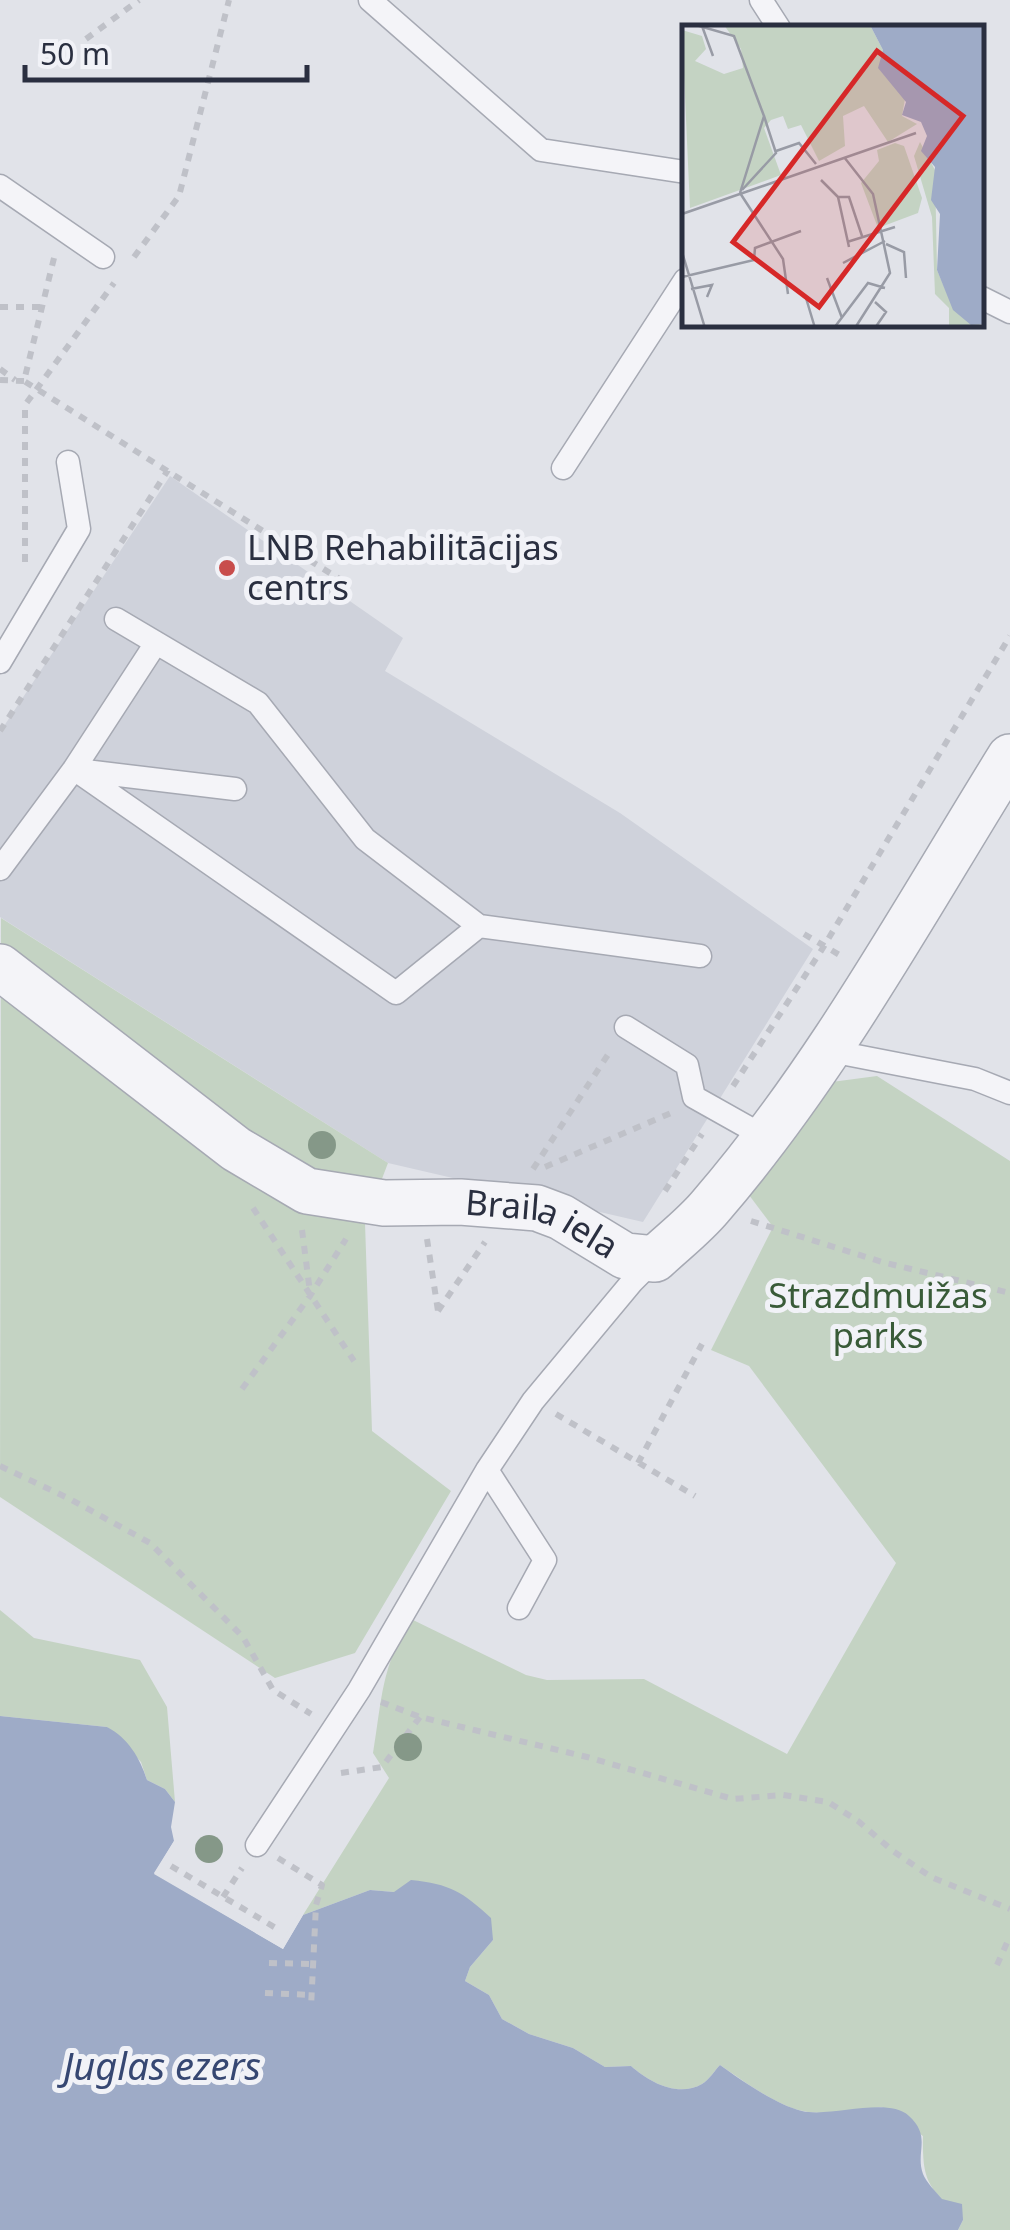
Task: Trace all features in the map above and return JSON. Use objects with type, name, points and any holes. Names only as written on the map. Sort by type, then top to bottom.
[{"type":"street","name":"Braila iela","points":[[0,967],[236,1149],[308,1191],[384,1203],[510,1204],[561,1217],[640,1258],[708,1210],[767,1138],[829,1048],[1010,757]]},
{"type":"lane","points":[[370,0],[541,150],[682,172]]},
{"type":"lane","points":[[761,0],[777,25]]},
{"type":"lane","points":[[0,186],[103,257]]},
{"type":"lane","points":[[562,468],[682,285]]},
{"type":"lane","points":[[985,300],[1010,312]]},
{"type":"lane","points":[[0,662],[79,528],[68,462]]},
{"type":"lane","points":[[116,619],[258,702],[365,839],[479,926],[700,956]]},
{"type":"lane","points":[[0,869],[74,769],[156,643]]},
{"type":"lane","points":[[74,769],[235,789]]},
{"type":"lane","points":[[74,769],[396,994],[479,926]]},
{"type":"lane","points":[[626,1027],[687,1065],[694,1096],[767,1138]]},
{"type":"lane","points":[[829,1048],[862,1058],[974,1078],[1010,1093]]},
{"type":"lane","points":[[257,1845],[359,1690],[487,1470],[533,1401],[632,1282],[640,1258]]},
{"type":"lane","points":[[487,1470],[545,1560],[519,1608]]},
{"type":"path","points":[[86,39],[138,0]]},
{"type":"path","points":[[127,266],[180,196],[229,0]]},
{"type":"path","points":[[20,381],[60,228]]},
{"type":"path","points":[[76,614],[24,578],[25,405],[116,281]]},
{"type":"path","points":[[0,307],[42,307]]},
{"type":"path","points":[[0,369],[36,387],[349,585]]},
{"type":"path","points":[[0,380],[20,381]]},
{"type":"path","points":[[0,731],[168,470]]},
{"type":"path","points":[[640,1258],[717,1110],[821,951],[1010,636]]},
{"type":"path","points":[[626,1027],[530,1174],[686,1106],[694,1096]]},
{"type":"path","points":[[250,1204],[354,1361]]},
{"type":"path","points":[[427,1237],[438,1311],[510,1204]]},
{"type":"path","points":[[708,1210],[882,1262],[1010,1292]]},
{"type":"path","points":[[300,1214],[310,1296]]},
{"type":"path","points":[[242,1389],[310,1296],[350,1232]]},
{"type":"path","points":[[638,1463],[702,1344]]},
{"type":"path","points":[[533,1401],[695,1496]]},
{"type":"path","points":[[0,1466],[150,1543],[243,1637],[274,1690],[334,1728]]},
{"type":"path","points":[[359,1690],[420,1718],[586,1757],[733,1798],[783,1796],[828,1802],[858,1820],[894,1852],[931,1877],[1010,1909]]},
{"type":"path","points":[[301,1779],[382,1767],[420,1718]]},
{"type":"path","points":[[257,1845],[322,1885],[316,1906],[311,2007]]},
{"type":"path","points":[[172,1866],[281,1931]]},
{"type":"path","points":[[223,1897],[237,1875]]},
{"type":"path","points":[[997,1966],[1010,1936]]},
{"type":"path","points":[[268,1963],[314,1964]]},
{"type":"path","points":[[265,1993],[312,1995]]},
{"type":"shaded area","points":[[170,476],[403,638],[385,671],[620,813],[813,949],[643,1222],[388,1163],[0,917],[0,732]]},
{"type":"green space","points":[[1,918],[388,1163],[365,1223],[372,1431],[451,1491],[355,1653],[275,1678],[0,1497]]},
{"type":"green space","name":"Strazdmuižas parks","points":[[877,1076],[1010,1161],[1010,2230],[958,2230],[963,2220],[935,2192],[926,2175],[923,2136],[882,2107],[832,2113],[803,2111],[771,2098],[720,2065],[702,2084],[674,2089],[646,2078],[631,2066],[605,2067],[573,2048],[529,2034],[502,2019],[489,1995],[465,1981],[470,1967],[493,1940],[394,1892],[370,1890],[303,1915],[389,1778],[373,1753],[388,1668],[411,1619],[526,1675],[547,1680],[644,1679],[787,1754],[896,1563],[749,1366],[711,1350],[773,1227],[749,1195],[824,1083]]},
{"type":"green space","points":[[0,1610],[34,1638],[140,1660],[167,1707],[175,1802],[165,1789],[147,1780],[141,1762],[107,1727],[0,1716]]},
{"type":"water","name":"Juglas ezers","points":[[0,1716],[107,1727],[121,1737],[137,1756],[147,1780],[165,1789],[175,1802],[171,1827],[174,1841],[154,1874],[283,1949],[303,1915],[370,1890],[394,1892],[411,1880],[436,1884],[464,1896],[491,1918],[493,1940],[470,1967],[465,1981],[489,1995],[502,2019],[529,2034],[573,2048],[605,2067],[631,2066],[646,2078],[674,2089],[702,2084],[720,2065],[770,2098],[802,2111],[873,2107],[899,2110],[920,2131],[921,2166],[926,2180],[942,2199],[962,2204],[963,2220],[958,2230],[0,2230]]},
{"type":"pier","points":[[174,1841],[178,1843],[161,1872],[281,1942],[299,1913],[303,1915],[283,1949],[154,1873]]},
{"type":"place","name":"LNB Rehabilitācijas centrs","points":[[227,568]]}]
